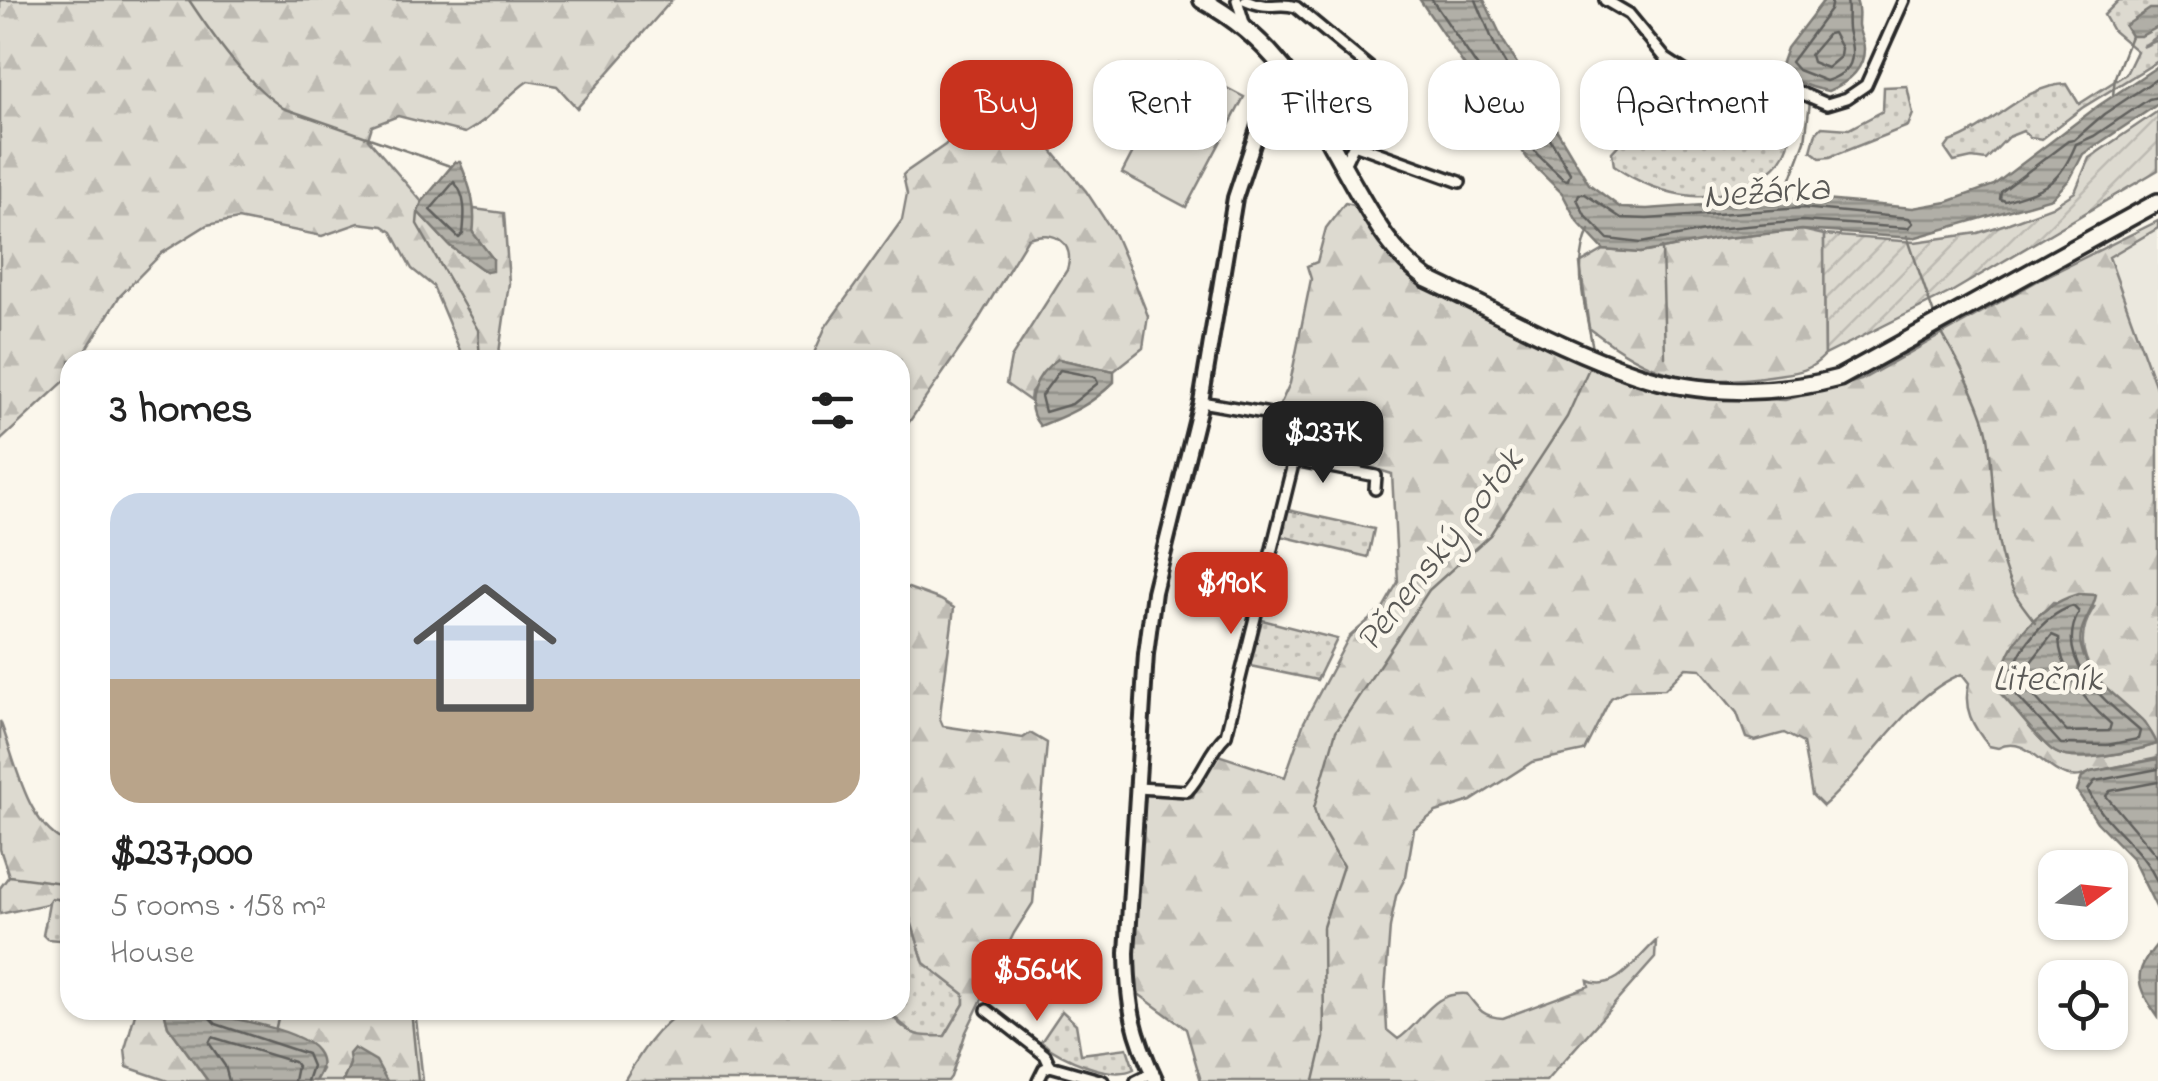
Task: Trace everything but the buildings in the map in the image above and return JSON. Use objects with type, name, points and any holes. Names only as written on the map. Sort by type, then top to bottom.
[{"type":"main road","points":[[1202,0],[1244,26],[1278,60]]},
{"type":"main road","points":[[1334,150],[1390,246],[1427,279],[1635,374],[1677,384],[1754,390],[1805,387],[1859,369],[2158,202]]},
{"type":"street","points":[[1237,0],[1244,26]]},
{"type":"street","points":[[1246,0],[1262,8],[1288,4],[1296,8],[1360,60]]},
{"type":"street","points":[[1605,0],[1629,14],[1666,59],[1700,81],[1774,82],[1826,104],[1847,98],[1866,85],[1904,0]]},
{"type":"street","points":[[1136,1081],[1154,1077],[1139,1046],[1128,1002],[1127,953],[1146,654],[1154,592],[1201,402],[1236,198],[1252,150]]},
{"type":"street","points":[[1343,167],[1351,150]]},
{"type":"street","points":[[1371,150],[1460,182]]},
{"type":"street","points":[[1138,788],[1188,791],[1199,779],[1210,750],[1226,734],[1294,460],[1286,435],[1270,414],[1201,402]]},
{"type":"street","points":[[1294,460],[1376,476],[1375,489]]},
{"type":"street","points":[[988,1010],[1046,1056],[1050,1066]]},
{"type":"street","points":[[1038,1081],[1050,1066],[1102,1081]]},
{"type":"shaded area","points":[[2158,228],[2158,393],[2109,256]]},
{"type":"green space","points":[[0,0],[672,0],[577,108],[557,86],[528,81],[465,133],[398,116],[372,126],[368,139],[422,202],[418,212],[450,246],[486,272],[493,259],[473,233],[474,209],[504,213],[509,283],[499,350],[460,350],[433,286],[412,269],[392,232],[383,226],[359,223],[322,236],[238,219],[207,225],[162,253],[119,297],[86,350],[60,350],[60,385],[0,441]]},
{"type":"green space","points":[[2119,0],[2158,0],[2158,36],[2142,47],[2158,40],[2158,61],[2082,108],[2042,139],[2023,131],[2008,137],[1986,160],[1954,162],[1945,149],[1950,142],[1979,128],[2021,99],[2051,86],[2067,84],[2079,104],[2126,74],[2137,51],[2113,31],[2104,15]]},
{"type":"green space","points":[[1907,86],[1913,114],[1908,126],[1830,157],[1820,158],[1811,151],[1822,127],[1849,129],[1883,111],[1884,87]]},
{"type":"green space","points":[[1227,88],[1244,97],[1227,129]]},
{"type":"green space","points":[[2158,111],[2158,170],[1953,291],[1825,355],[1824,235],[1915,242],[1978,233],[2009,223],[2052,207],[2075,192],[2089,158]]},
{"type":"green space","points":[[940,149],[1051,150],[1086,191],[1115,235],[1148,316],[1143,348],[1114,371],[1058,359],[1031,392],[1030,401],[1006,384],[1011,358],[1067,270],[1069,260],[1060,240],[1046,235],[1028,238],[968,337],[910,421],[910,350],[815,350],[826,326],[902,220],[907,194],[903,175]]},
{"type":"green space","points":[[1134,150],[1216,150],[1186,207],[1122,173]]},
{"type":"green space","points":[[1786,150],[1766,174],[1749,184],[1710,196],[1672,193],[1652,186],[1614,166],[1612,152]]},
{"type":"green space","points":[[1345,203],[1359,206],[1407,275],[1630,381],[1698,396],[1785,400],[1861,380],[2039,280],[2158,221],[2158,228],[2109,257],[2158,393],[2158,758],[2077,777],[2054,769],[2022,747],[1989,746],[1970,717],[1969,683],[1962,674],[1942,684],[1906,715],[1823,806],[1812,795],[1803,743],[1784,733],[1755,741],[1746,738],[1737,713],[1701,669],[1686,668],[1665,689],[1627,690],[1611,698],[1584,751],[1532,762],[1471,801],[1436,812],[1414,829],[1406,876],[1396,896],[1390,927],[1385,992],[1387,1030],[1398,1039],[1428,1009],[1454,994],[1467,994],[1482,1011],[1503,1018],[1589,986],[1588,981],[1608,982],[1617,978],[1656,941],[1655,958],[1546,1081],[1201,1081],[1186,1029],[1133,990],[1143,794],[1193,797],[1206,751],[1285,777],[1304,722],[1349,637],[1383,608],[1398,582],[1392,474],[1292,443],[1292,409],[1279,407],[1290,383],[1311,279],[1307,266],[1317,262],[1326,228]],"holes":[[[2053,602],[2094,607],[2083,634],[2086,659],[2099,681],[2145,723],[2157,744],[2105,756],[2064,756],[2042,741],[2001,693],[2017,639]]]},
{"type":"green space","points":[[1802,230],[1824,235],[1825,355],[1806,369],[1742,379],[1695,379],[1653,367],[1589,328],[1580,264],[1604,250],[1640,253],[1716,239]]},
{"type":"green space","points":[[1288,510],[1374,529],[1368,557],[1281,536]]},
{"type":"green space","points":[[910,589],[954,608],[941,707],[943,726],[1023,738],[1030,733],[1047,743],[1033,903],[1014,933],[966,1032],[951,1077],[948,1081],[624,1081],[643,1051],[671,1020],[896,1020],[918,1035],[945,1036],[964,1004],[964,994],[924,963],[910,918]]},
{"type":"green space","points":[[1262,620],[1337,639],[1317,680],[1250,666]]},
{"type":"green space","points":[[0,721],[24,791],[43,824],[60,839],[60,899],[51,898],[47,904],[0,914],[0,888],[9,876],[0,849]]},
{"type":"green space","points":[[50,898],[60,900],[60,940],[43,935]]},
{"type":"green space","points":[[910,918],[924,963],[964,994],[964,1004],[945,1036],[917,1037],[897,1020],[910,1020]]},
{"type":"green space","points":[[1062,1011],[1076,1024],[1081,1054],[1127,1048],[1134,1069],[1100,1070],[1073,1061],[1041,1042]]},
{"type":"green space","points":[[133,1020],[166,1020],[208,1081],[168,1081],[127,1067],[125,1049]]},
{"type":"green space","points":[[242,1020],[416,1020],[423,1081],[387,1081],[350,1064],[343,1081],[315,1081],[322,1069],[298,1038]]},
{"type":"water","points":[[1420,0],[1484,0],[1515,60],[1461,60]]},
{"type":"water","points":[[1824,0],[1856,0],[1863,57],[1853,75],[1842,84],[1828,91],[1804,84],[1804,60],[1783,60],[1787,48]]},
{"type":"water","points":[[2150,9],[2158,9],[2158,27],[2141,36],[2131,36],[2125,26]]},
{"type":"water","points":[[2158,66],[2158,104],[2083,154],[2070,179],[2052,198],[1913,238],[1802,230],[1716,239],[1640,253],[1604,250],[1577,221],[1562,193],[1522,150],[1560,150],[1560,136],[1589,184],[1621,208],[1802,198],[1913,208],[1947,202],[1994,185]]},
{"type":"water","points":[[455,162],[460,162],[472,196],[473,233],[493,259],[493,271],[486,272],[450,246],[418,212]]},
{"type":"water","points":[[1058,359],[1114,371],[1114,382],[1080,408],[1040,426],[1032,408],[1034,389],[1043,372]]},
{"type":"water","name":"Litečník","points":[[2078,594],[2096,595],[2081,632],[2086,662],[2150,730],[2157,744],[2105,756],[2064,756],[2042,741],[2000,693],[2007,660],[2024,631],[2048,608]]},
{"type":"water","points":[[2158,759],[2158,911],[2128,850],[2097,822],[2077,791],[2082,777]]},
{"type":"water","points":[[2158,943],[2158,1017],[2140,979],[2144,963]]},
{"type":"water","points":[[166,1020],[238,1020],[269,1027],[307,1042],[317,1051],[319,1074],[315,1081],[208,1081]]},
{"type":"water","points":[[354,1048],[376,1061],[387,1081],[343,1081]]},
{"type":"waterway","points":[[189,0],[243,72],[283,108],[450,166]]},
{"type":"waterway","points":[[2113,96],[2115,77],[2131,36]]},
{"type":"waterway","name":"Nežárka","points":[[1783,200],[1805,141],[1810,102]]},
{"type":"waterway","points":[[418,213],[417,224],[478,330],[479,350]]},
{"type":"waterway","name":"Pěnenský potok","points":[[1589,230],[1581,274],[1593,349]]},
{"type":"waterway","points":[[1907,236],[1935,318]]},
{"type":"waterway","points":[[1662,248],[1665,357]]},
{"type":"waterway","points":[[1940,330],[1985,424],[2001,553],[2013,590],[2035,622]]},
{"type":"waterway","name":"Pěnenský potok","points":[[1314,1081],[1324,1038],[1323,927],[1343,866],[1318,823],[1314,808],[1336,731],[1429,590],[1490,535],[1567,417],[1590,366]]},
{"type":"waterway","points":[[9,876],[60,883]]},
{"type":"waterway","points":[[275,1031],[278,1020]]},
{"type":"waterway","points":[[412,1020],[418,1081]]}]
